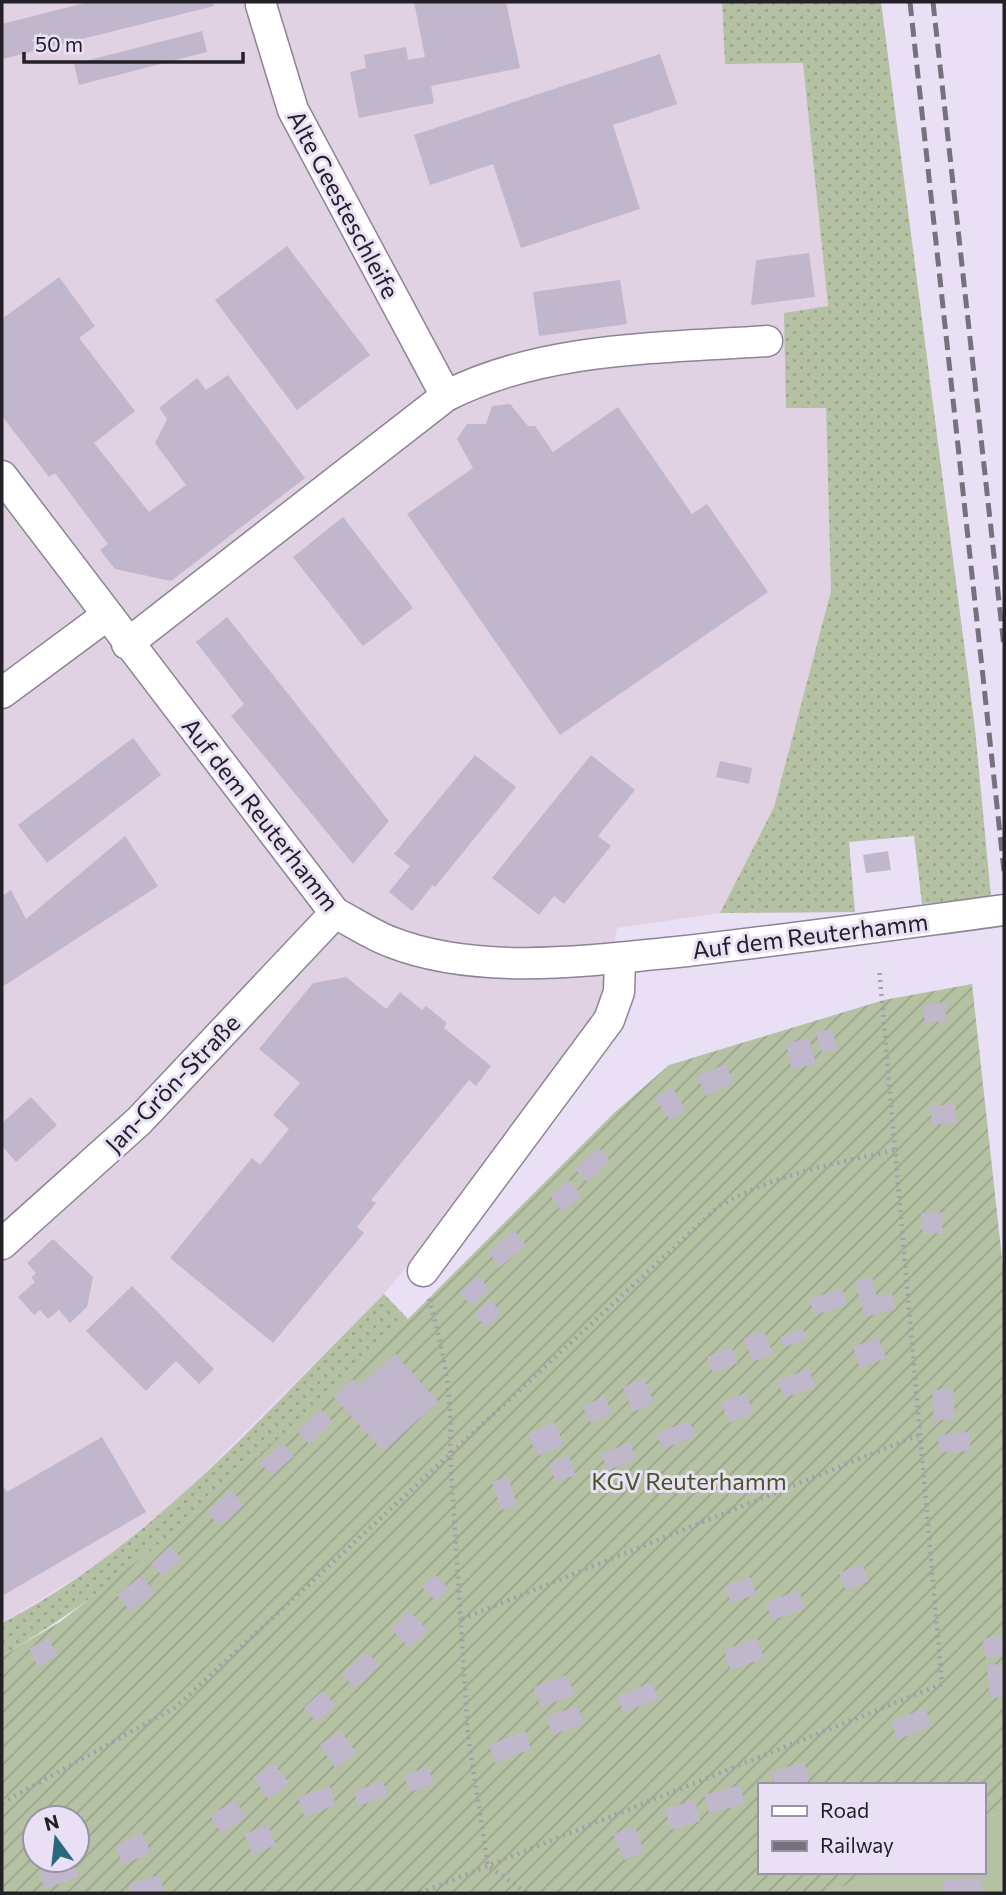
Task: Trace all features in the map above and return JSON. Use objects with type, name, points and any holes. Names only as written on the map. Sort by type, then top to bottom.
[{"type":"street","name":"Alte Geesteschleife","points":[[261,5],[293,110],[446,396]]},
{"type":"street","points":[[127,644],[446,396],[481,378],[522,367],[609,353],[767,341]]},
{"type":"street","name":"Auf dem Reuterhamm","points":[[2,476],[127,644],[270,825],[335,913],[391,942],[446,956],[506,963],[620,958],[788,940],[1004,909]]},
{"type":"street","points":[[2,693],[106,616]]},
{"type":"street","name":"Jan-Grön-Straße","points":[[2,1244],[139,1121],[335,913]]},
{"type":"street","points":[[423,1271],[609,1020],[620,992],[620,958]]},
{"type":"path","points":[[420,1893],[942,1684],[879,968]]},
{"type":"path","points":[[2,1803],[176,1707],[719,1206],[755,1185],[790,1174],[895,1150]]},
{"type":"path","points":[[423,1271],[447,1375],[452,1412],[450,1453],[468,1735],[488,1866],[527,1893]]},
{"type":"path","points":[[462,1619],[921,1434]]},
{"type":"shaded area","points":[[2,2],[722,2],[725,64],[803,63],[828,307],[784,313],[826,408],[831,591],[774,807],[720,913],[617,928],[598,1016],[503,1151],[384,1294],[172,1505],[104,1561],[2,1623]]},
{"type":"green space","points":[[722,2],[881,2],[975,729],[991,897],[922,904],[914,836],[849,842],[855,912],[720,913],[774,807],[831,591],[826,408],[786,408],[784,313],[828,306],[803,63],[725,64]]},
{"type":"green space","name":"KGV Reuterhamm","points":[[972,984],[1004,1277],[1004,1810],[985,1819],[985,1783],[758,1783],[758,1874],[870,1874],[830,1893],[2,1893],[2,1656],[60,1622],[184,1524],[408,1319],[614,1113],[669,1065],[884,1000]]},
{"type":"green space","points":[[384,1294],[408,1319],[263,1454],[163,1541],[58,1621],[2,1656],[2,1623],[57,1591],[158,1516],[251,1429]]},
{"type":"green space","points":[[1004,1810],[1004,1893],[830,1893],[870,1874],[985,1874],[985,1819]]},
{"type":"building","points":[[89,2],[213,2],[214,6],[2,59],[2,24]]},
{"type":"building","points":[[414,2],[506,2],[520,68],[431,86],[434,103],[359,118],[350,72],[366,68],[364,55],[406,47],[408,60],[425,57]]},
{"type":"building","points":[[202,31],[207,52],[79,85],[74,64]]},
{"type":"building","points":[[660,54],[677,104],[613,125],[640,209],[521,248],[493,164],[430,185],[414,135]]},
{"type":"building","points":[[287,246],[370,355],[297,410],[215,300]]},
{"type":"building","points":[[809,253],[815,297],[751,305],[756,260]]},
{"type":"building","points":[[59,277],[95,326],[79,338],[135,411],[94,443],[149,512],[186,485],[155,443],[167,419],[159,408],[197,378],[206,390],[228,375],[305,478],[171,581],[115,569],[100,550],[108,544],[55,473],[49,477],[2,416],[2,319]]},
{"type":"building","points":[[620,280],[627,324],[539,336],[533,292]]},
{"type":"building","points":[[510,404],[528,426],[535,426],[553,452],[618,407],[692,514],[707,504],[768,592],[560,735],[407,514],[473,468],[457,439],[467,424],[486,424],[492,406]]},
{"type":"building","points":[[343,517],[413,608],[363,646],[293,557]]},
{"type":"building","points":[[227,617],[389,821],[353,864],[231,716],[244,704],[196,642]]},
{"type":"building","points":[[133,738],[161,775],[47,863],[18,825]]},
{"type":"building","points":[[475,755],[516,787],[435,887],[433,885],[412,911],[389,892],[410,866],[394,854]]},
{"type":"building","points":[[591,755],[635,790],[598,836],[611,846],[564,904],[554,896],[539,915],[492,878]]},
{"type":"building","points":[[720,761],[752,768],[749,784],[716,777]]},
{"type":"building","points":[[125,836],[158,886],[2,987],[2,896],[11,890],[26,919]]},
{"type":"building","points":[[888,851],[891,870],[866,873],[863,855]]},
{"type":"building","points":[[346,977],[386,1009],[400,992],[422,1010],[426,1006],[447,1023],[444,1028],[491,1066],[476,1086],[469,1080],[371,1200],[376,1203],[357,1227],[364,1233],[273,1343],[170,1258],[252,1158],[260,1165],[289,1129],[273,1115],[300,1083],[259,1049],[313,983]]},
{"type":"building","points":[[945,1002],[947,1021],[925,1023],[923,1005]]},
{"type":"building","points":[[832,1029],[837,1049],[822,1053],[816,1032]]},
{"type":"building","points":[[809,1038],[816,1064],[792,1070],[786,1044]]},
{"type":"building","points":[[725,1064],[734,1083],[706,1096],[697,1077]]},
{"type":"building","points":[[672,1087],[686,1110],[670,1120],[655,1098]]},
{"type":"building","points":[[31,1097],[57,1125],[16,1162],[2,1146],[2,1123]]},
{"type":"building","points":[[955,1104],[957,1123],[932,1125],[930,1106]]},
{"type":"building","points":[[598,1147],[610,1161],[588,1182],[575,1169]]},
{"type":"building","points":[[569,1180],[582,1195],[563,1212],[550,1196]]},
{"type":"building","points":[[942,1212],[943,1233],[923,1234],[921,1213]]},
{"type":"building","points":[[514,1230],[526,1245],[500,1267],[488,1252]]},
{"type":"building","points":[[53,1239],[93,1277],[87,1307],[70,1323],[59,1310],[48,1319],[40,1310],[34,1315],[18,1297],[35,1282],[31,1278],[36,1273],[27,1263]]},
{"type":"building","points":[[477,1276],[490,1289],[472,1306],[459,1292]]},
{"type":"building","points":[[872,1277],[877,1297],[892,1293],[896,1309],[865,1317],[855,1281]]},
{"type":"building","points":[[132,1286],[214,1369],[199,1384],[176,1361],[146,1391],[86,1331]]},
{"type":"building","points":[[842,1288],[847,1305],[814,1315],[809,1299]]},
{"type":"building","points":[[490,1300],[501,1313],[486,1327],[474,1314]]},
{"type":"building","points":[[803,1329],[807,1339],[784,1347],[780,1337]]},
{"type":"building","points":[[764,1331],[773,1354],[753,1362],[744,1338]]},
{"type":"building","points":[[878,1338],[886,1358],[860,1368],[853,1347]]},
{"type":"building","points":[[732,1347],[738,1363],[713,1373],[707,1357]]},
{"type":"building","points":[[395,1354],[438,1402],[383,1451],[333,1396],[353,1379],[359,1386]]},
{"type":"building","points":[[809,1369],[815,1387],[784,1398],[778,1380]]},
{"type":"building","points":[[644,1378],[654,1403],[633,1412],[623,1387]]},
{"type":"building","points":[[953,1389],[955,1419],[934,1421],[932,1390]]},
{"type":"building","points":[[746,1393],[753,1413],[729,1423],[721,1402]]},
{"type":"building","points":[[604,1396],[612,1413],[591,1423],[583,1407]]},
{"type":"building","points":[[321,1409],[333,1422],[309,1444],[297,1431]]},
{"type":"building","points":[[689,1421],[696,1436],[663,1449],[656,1433]]},
{"type":"building","points":[[554,1422],[564,1444],[538,1456],[528,1434]]},
{"type":"building","points":[[969,1432],[971,1451],[939,1452],[938,1435]]},
{"type":"building","points":[[102,1437],[146,1512],[2,1596],[2,1484],[7,1492]]},
{"type":"building","points":[[283,1443],[294,1456],[272,1476],[260,1463]]},
{"type":"building","points":[[630,1443],[636,1459],[608,1470],[601,1454]]},
{"type":"building","points":[[569,1456],[576,1475],[556,1482],[549,1464]]},
{"type":"building","points":[[508,1477],[517,1505],[501,1510],[492,1482]]},
{"type":"building","points":[[231,1490],[244,1505],[220,1526],[207,1512]]},
{"type":"building","points":[[170,1546],[182,1559],[162,1576],[151,1564]]},
{"type":"building","points":[[862,1564],[869,1581],[846,1590],[839,1573]]},
{"type":"building","points":[[435,1575],[449,1588],[436,1601],[422,1587]]},
{"type":"building","points":[[141,1576],[155,1593],[131,1612],[117,1595]]},
{"type":"building","points":[[750,1577],[756,1594],[731,1603],[725,1586]]},
{"type":"building","points":[[799,1591],[805,1609],[772,1620],[766,1602]]},
{"type":"building","points":[[409,1611],[428,1630],[410,1648],[391,1629]]},
{"type":"building","points":[[1004,1635],[1004,1655],[986,1658],[983,1639]]},
{"type":"building","points":[[48,1638],[58,1655],[38,1667],[29,1649]]},
{"type":"building","points":[[757,1638],[764,1658],[731,1670],[724,1650]]},
{"type":"building","points":[[367,1652],[380,1665],[355,1688],[342,1674]]},
{"type":"building","points":[[1004,1664],[1004,1697],[990,1698],[987,1665]]},
{"type":"building","points":[[567,1675],[575,1695],[541,1707],[534,1687]]},
{"type":"building","points":[[652,1682],[659,1698],[624,1713],[617,1697]]},
{"type":"building","points":[[322,1691],[336,1705],[317,1722],[304,1708]]},
{"type":"building","points":[[578,1706],[584,1724],[552,1735],[546,1717]]},
{"type":"building","points":[[924,1708],[932,1725],[898,1740],[891,1722]]},
{"type":"building","points":[[341,1731],[356,1753],[335,1768],[320,1745]]},
{"type":"building","points":[[525,1731],[531,1749],[495,1763],[489,1745]]},
{"type":"building","points":[[804,1762],[810,1780],[800,1783],[774,1783],[771,1772]]},
{"type":"building","points":[[273,1763],[289,1783],[269,1799],[253,1778]]},
{"type":"building","points":[[428,1767],[434,1784],[410,1792],[404,1775]]},
{"type":"building","points":[[383,1781],[388,1796],[358,1806],[354,1791]]},
{"type":"building","points":[[740,1785],[745,1804],[709,1813],[704,1795]]},
{"type":"building","points":[[330,1786],[336,1805],[304,1816],[298,1797]]},
{"type":"building","points":[[235,1800],[246,1817],[222,1833],[210,1816]]},
{"type":"building","points":[[695,1800],[700,1821],[671,1830],[665,1809]]},
{"type":"building","points":[[268,1825],[276,1845],[253,1855],[244,1834]]},
{"type":"building","points":[[635,1827],[644,1852],[624,1860],[613,1834]]},
{"type":"building","points":[[142,1833],[151,1852],[123,1865],[115,1846]]},
{"type":"building","points":[[40,1874],[78,1874],[79,1877],[45,1889]]},
{"type":"building","points":[[159,1875],[165,1893],[132,1893],[129,1884]]},
{"type":"building","points":[[981,1878],[982,1893],[944,1893],[943,1880]]},
{"type":"railway","points":[[910,2],[1004,871]]},
{"type":"railway","points":[[933,2],[1004,647]]}]
